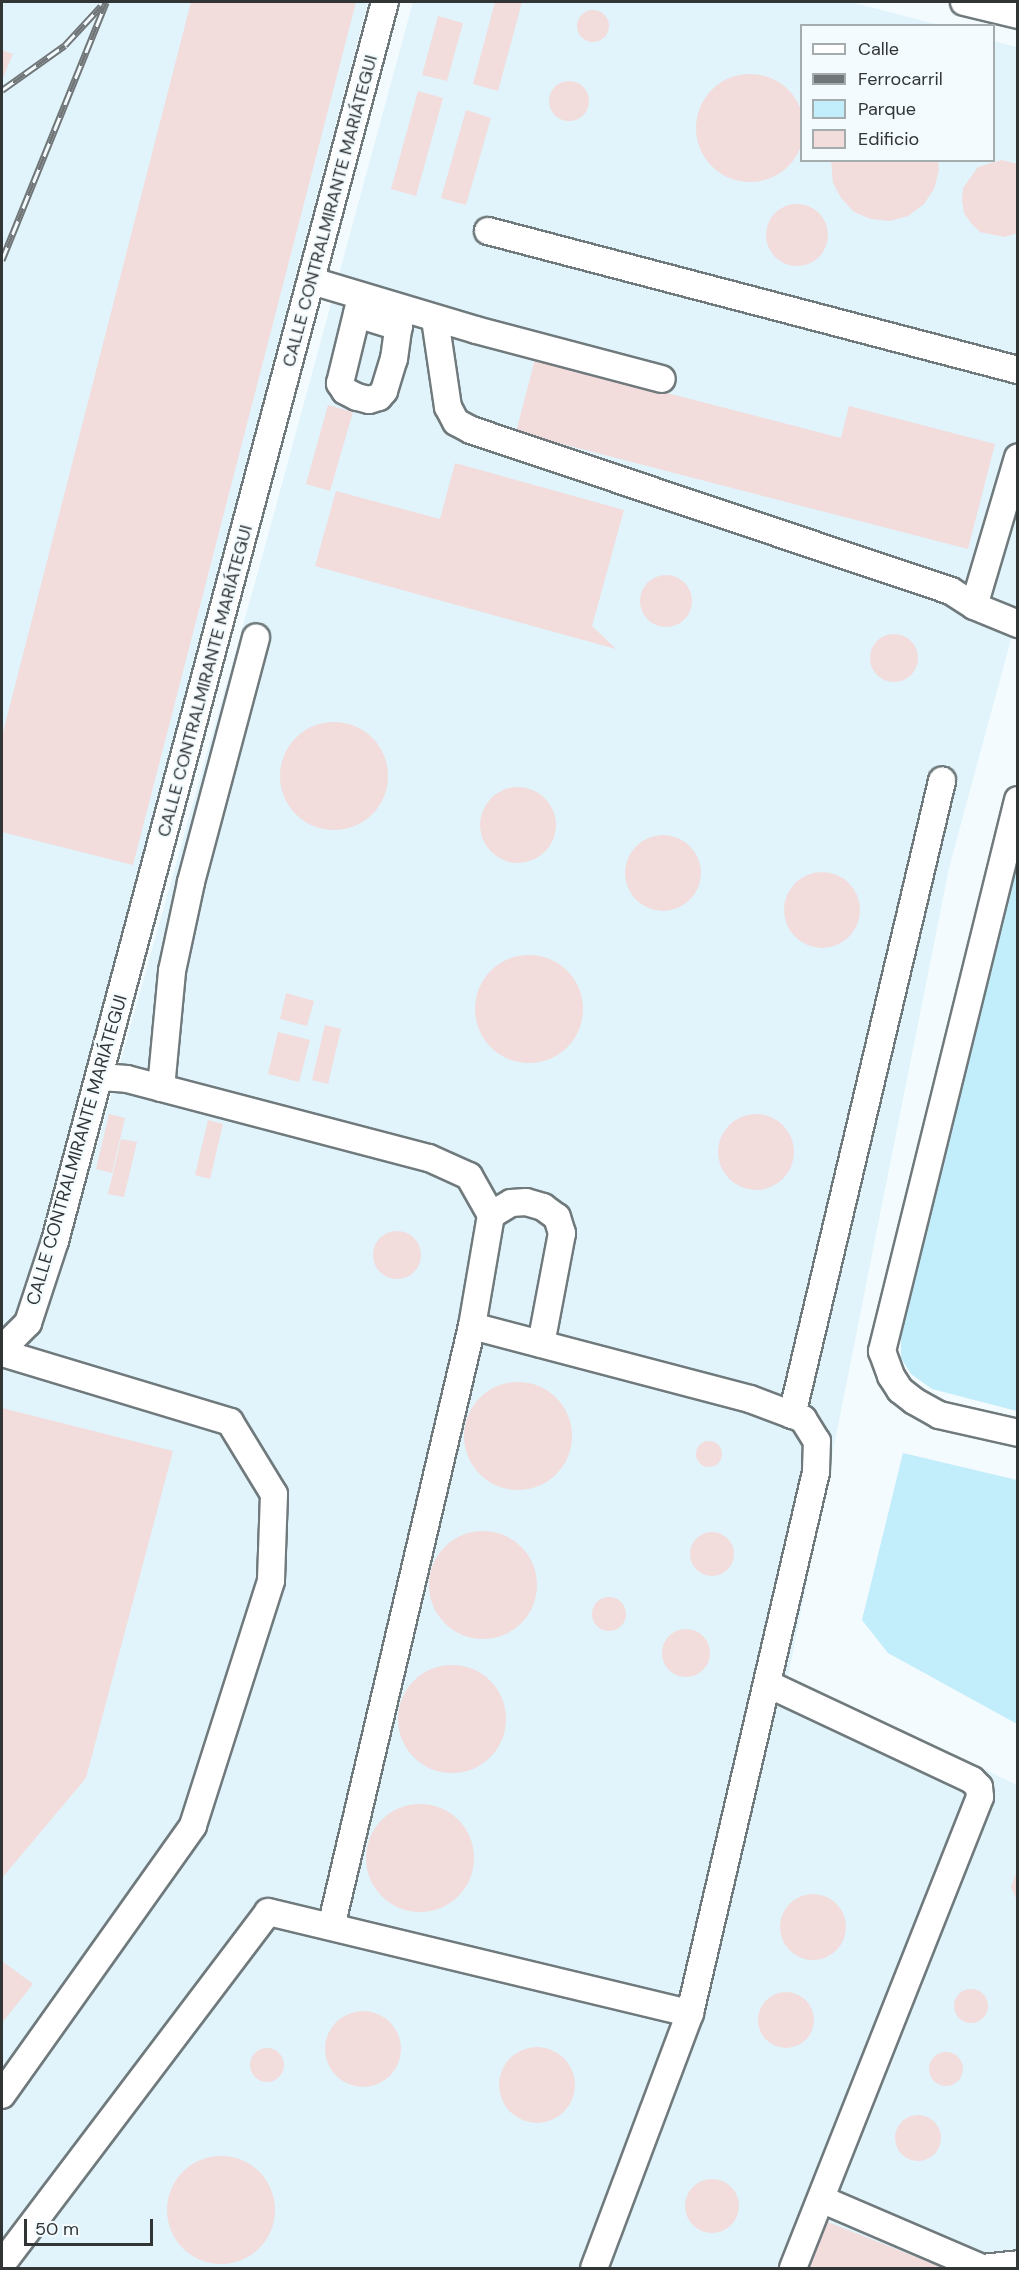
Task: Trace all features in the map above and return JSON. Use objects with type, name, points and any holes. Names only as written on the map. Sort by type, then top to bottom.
[{"type":"street","name":"CALLE CONTRALMIRANTE MARIÁTEGUI","points":[[2,2095],[193,1826],[271,1581],[274,1494],[230,1422],[2,1351],[28,1323],[59,1226],[385,2]]},
{"type":"street","points":[[964,2],[1017,15]]},
{"type":"street","points":[[488,231],[1017,370]]},
{"type":"street","points":[[312,281],[359,305],[400,318],[435,319],[662,379]]},
{"type":"street","points":[[359,305],[340,382],[345,391],[357,397],[369,400],[379,398],[384,391],[394,359],[400,318]]},
{"type":"street","points":[[435,319],[448,407],[456,422],[471,430],[951,591],[974,606],[1017,624]]},
{"type":"street","points":[[974,606],[1017,457]]},
{"type":"street","points":[[161,1088],[172,971],[191,882],[256,638]]},
{"type":"street","points":[[792,1415],[942,781]]},
{"type":"street","points":[[1017,800],[882,1351],[900,1390],[915,1401],[939,1415],[1017,1433]]},
{"type":"street","points":[[100,1077],[127,1079],[429,1158],[469,1176],[491,1215],[472,1326],[331,1927]]},
{"type":"street","points":[[491,1215],[511,1203],[526,1202],[543,1207],[557,1217],[562,1233],[541,1344]]},
{"type":"street","points":[[472,1326],[750,1399],[803,1419],[817,1441],[816,1472],[690,2013],[594,2268]]},
{"type":"street","points":[[768,1684],[972,1780],[979,1787],[980,1797],[793,2268]]},
{"type":"street","points":[[2,2264],[268,1912],[690,2013]]},
{"type":"street","points":[[821,2199],[982,2268],[1008,2266]]},
{"type":"shaded area","points":[[2,2],[368,2],[41,1237],[69,1245],[261,561],[413,2],[851,2],[935,24],[800,24],[800,162],[995,162],[995,41],[1017,47],[1017,617],[949,868],[788,1677],[1017,1785],[1017,2268],[2,2268]]},
{"type":"green space","points":[[1017,840],[1017,1411],[932,1389],[911,1374],[901,1358],[901,1336],[910,1281]]},
{"type":"green space","points":[[903,1453],[1017,1480],[1017,1724],[888,1653],[862,1620]]},
{"type":"building","points":[[191,2],[356,2],[133,865],[2,832],[2,736]]},
{"type":"building","points":[[495,2],[522,2],[498,91],[473,84]]},
{"type":"building","points":[[593,10],[605,14],[609,26],[605,38],[593,42],[581,38],[577,26],[581,14]]},
{"type":"building","points":[[438,16],[463,23],[447,81],[422,75]]},
{"type":"building","points":[[2,50],[13,54],[2,80]]},
{"type":"building","points":[[739,75],[761,75],[780,83],[795,98],[800,107],[800,149],[795,158],[780,173],[761,181],[739,181],[720,173],[705,158],[697,139],[697,117],[705,98],[720,83]]},
{"type":"building","points":[[569,81],[583,87],[589,101],[583,115],[569,121],[555,115],[549,101],[555,87]]},
{"type":"building","points":[[418,91],[443,98],[416,196],[391,189]]},
{"type":"building","points":[[466,110],[491,118],[466,205],[441,198]]},
{"type":"building","points":[[1002,160],[1018,164],[1018,233],[1004,237],[980,232],[964,213],[962,200],[963,188],[978,167]]},
{"type":"building","points":[[831,162],[938,162],[939,170],[934,189],[924,204],[908,216],[890,221],[871,219],[854,212],[841,198],[833,183]]},
{"type":"building","points":[[797,204],[809,206],[819,213],[826,223],[828,235],[826,247],[819,257],[809,264],[797,266],[785,264],[775,257],[768,247],[766,235],[768,223],[775,213],[785,206]]},
{"type":"building","points":[[535,359],[841,438],[849,406],[995,444],[968,549],[516,432]]},
{"type":"building","points":[[328,405],[353,412],[330,491],[306,484]]},
{"type":"building","points":[[455,463],[624,510],[592,626],[616,649],[315,566],[336,491],[440,519]]},
{"type":"building","points":[[666,575],[676,577],[684,583],[690,591],[692,601],[690,611],[684,619],[676,625],[666,627],[656,625],[648,619],[642,611],[640,601],[642,591],[648,583],[656,577]]},
{"type":"building","points":[[889,634],[899,634],[911,641],[918,653],[918,663],[911,675],[899,682],[889,682],[874,671],[870,663],[870,653],[881,638]]},
{"type":"building","points":[[334,722],[355,726],[372,738],[384,755],[388,776],[384,797],[372,814],[355,826],[334,830],[313,826],[296,814],[284,797],[280,776],[284,755],[296,738],[313,726]]},
{"type":"building","points":[[511,787],[525,787],[539,793],[550,804],[556,818],[553,840],[545,852],[525,863],[511,863],[497,857],[486,846],[480,832],[480,818],[486,804],[497,793]]},
{"type":"building","points":[[656,835],[670,835],[684,841],[695,852],[701,866],[698,888],[690,900],[670,911],[656,911],[642,905],[631,894],[625,880],[625,866],[631,852],[642,841]]},
{"type":"building","points":[[815,872],[829,872],[843,878],[854,889],[860,903],[857,925],[849,937],[829,948],[815,948],[801,942],[790,931],[784,917],[784,903],[790,889],[801,878]]},
{"type":"building","points":[[529,955],[550,959],[567,971],[579,988],[583,1009],[579,1030],[567,1047],[550,1059],[529,1063],[508,1059],[491,1047],[479,1030],[475,1009],[479,988],[491,971],[508,959]]},
{"type":"building","points":[[286,993],[314,1001],[307,1026],[280,1019]]},
{"type":"building","points":[[325,1025],[341,1029],[328,1084],[312,1080]]},
{"type":"building","points":[[278,1032],[310,1040],[299,1082],[268,1074]]},
{"type":"building","points":[[109,1114],[125,1118],[112,1173],[96,1169]]},
{"type":"building","points":[[749,1114],[763,1114],[777,1120],[788,1131],[794,1145],[791,1167],[783,1179],[763,1190],[749,1190],[735,1184],[724,1173],[718,1159],[718,1145],[724,1131],[735,1120]]},
{"type":"building","points":[[208,1120],[223,1124],[210,1179],[195,1175]]},
{"type":"building","points":[[121,1139],[137,1142],[124,1197],[108,1194]]},
{"type":"building","points":[[397,1231],[414,1238],[421,1255],[414,1272],[397,1279],[380,1272],[373,1255],[380,1238]]},
{"type":"building","points":[[518,1382],[539,1386],[556,1398],[568,1415],[572,1436],[568,1457],[556,1474],[539,1486],[518,1490],[497,1486],[480,1474],[468,1457],[464,1436],[468,1415],[480,1398],[497,1386]]},
{"type":"building","points":[[2,1408],[173,1451],[86,1778],[2,1878]]},
{"type":"building","points":[[709,1441],[719,1444],[722,1454],[719,1464],[709,1467],[699,1464],[696,1454],[699,1444]]},
{"type":"building","points":[[483,1531],[504,1535],[521,1547],[533,1564],[537,1585],[533,1606],[521,1623],[504,1635],[483,1639],[462,1635],[445,1623],[433,1606],[429,1585],[433,1564],[445,1547],[462,1535]]},
{"type":"building","points":[[712,1532],[721,1533],[728,1538],[733,1545],[733,1563],[728,1570],[721,1575],[712,1576],[703,1575],[696,1570],[691,1563],[690,1554],[691,1545],[696,1538],[703,1533]]},
{"type":"building","points":[[609,1597],[621,1602],[626,1614],[621,1626],[609,1631],[597,1626],[592,1614],[597,1602]]},
{"type":"building","points":[[686,1629],[703,1636],[710,1653],[703,1670],[686,1677],[669,1670],[662,1653],[669,1636]]},
{"type":"building","points":[[452,1665],[473,1669],[490,1681],[502,1698],[506,1719],[502,1740],[490,1757],[473,1769],[452,1773],[431,1769],[414,1757],[402,1740],[398,1719],[402,1698],[414,1681],[431,1669]]},
{"type":"building","points":[[420,1804],[441,1808],[458,1820],[470,1837],[474,1858],[470,1879],[458,1896],[441,1908],[420,1912],[399,1908],[382,1896],[370,1879],[366,1858],[370,1837],[382,1820],[399,1808]]},
{"type":"building","points":[[1018,1868],[1018,1903],[1011,1887]]},
{"type":"building","points":[[813,1894],[825,1897],[836,1904],[843,1915],[846,1927],[843,1939],[836,1950],[825,1957],[813,1960],[801,1957],[790,1950],[783,1939],[780,1927],[783,1915],[790,1904],[801,1897]]},
{"type":"building","points":[[2,1961],[33,1984],[2,2023]]},
{"type":"building","points":[[971,1989],[983,1994],[988,2006],[983,2018],[971,2023],[959,2018],[954,2006],[959,1994]]},
{"type":"building","points":[[786,1992],[797,1994],[806,2000],[812,2009],[814,2020],[812,2031],[806,2040],[797,2046],[786,2048],[775,2046],[766,2040],[760,2031],[758,2020],[760,2009],[766,2000],[775,1994]]},
{"type":"building","points":[[356,2011],[370,2011],[384,2017],[395,2028],[401,2042],[398,2064],[390,2076],[370,2087],[356,2087],[342,2081],[331,2070],[325,2056],[325,2042],[331,2028],[342,2017]]},
{"type":"building","points":[[530,2047],[544,2047],[558,2053],[569,2064],[573,2070],[575,2085],[573,2100],[564,2112],[552,2121],[530,2123],[516,2117],[505,2106],[499,2092],[499,2078],[505,2064],[516,2053]]},
{"type":"building","points":[[267,2048],[279,2053],[284,2065],[279,2077],[267,2082],[255,2077],[250,2065],[255,2053]]},
{"type":"building","points":[[946,2052],[958,2057],[963,2069],[958,2081],[946,2086],[934,2081],[929,2069],[934,2057]]},
{"type":"building","points":[[918,2115],[934,2122],[941,2138],[934,2154],[918,2161],[902,2154],[895,2138],[902,2122]]},
{"type":"building","points":[[221,2156],[242,2160],[259,2172],[271,2189],[275,2210],[271,2231],[259,2248],[242,2260],[221,2264],[200,2260],[183,2248],[171,2231],[167,2210],[171,2189],[183,2172],[200,2160]]},
{"type":"building","points":[[712,2179],[722,2181],[731,2187],[737,2196],[739,2206],[737,2216],[731,2225],[722,2231],[712,2233],[702,2231],[693,2225],[687,2216],[685,2206],[687,2196],[693,2187],[702,2181]]},
{"type":"building","points":[[825,2221],[944,2268],[807,2268]]},
{"type":"railway","points":[[2,260],[106,2]]},
{"type":"railway","points":[[2,90],[65,45],[101,6]]}]
